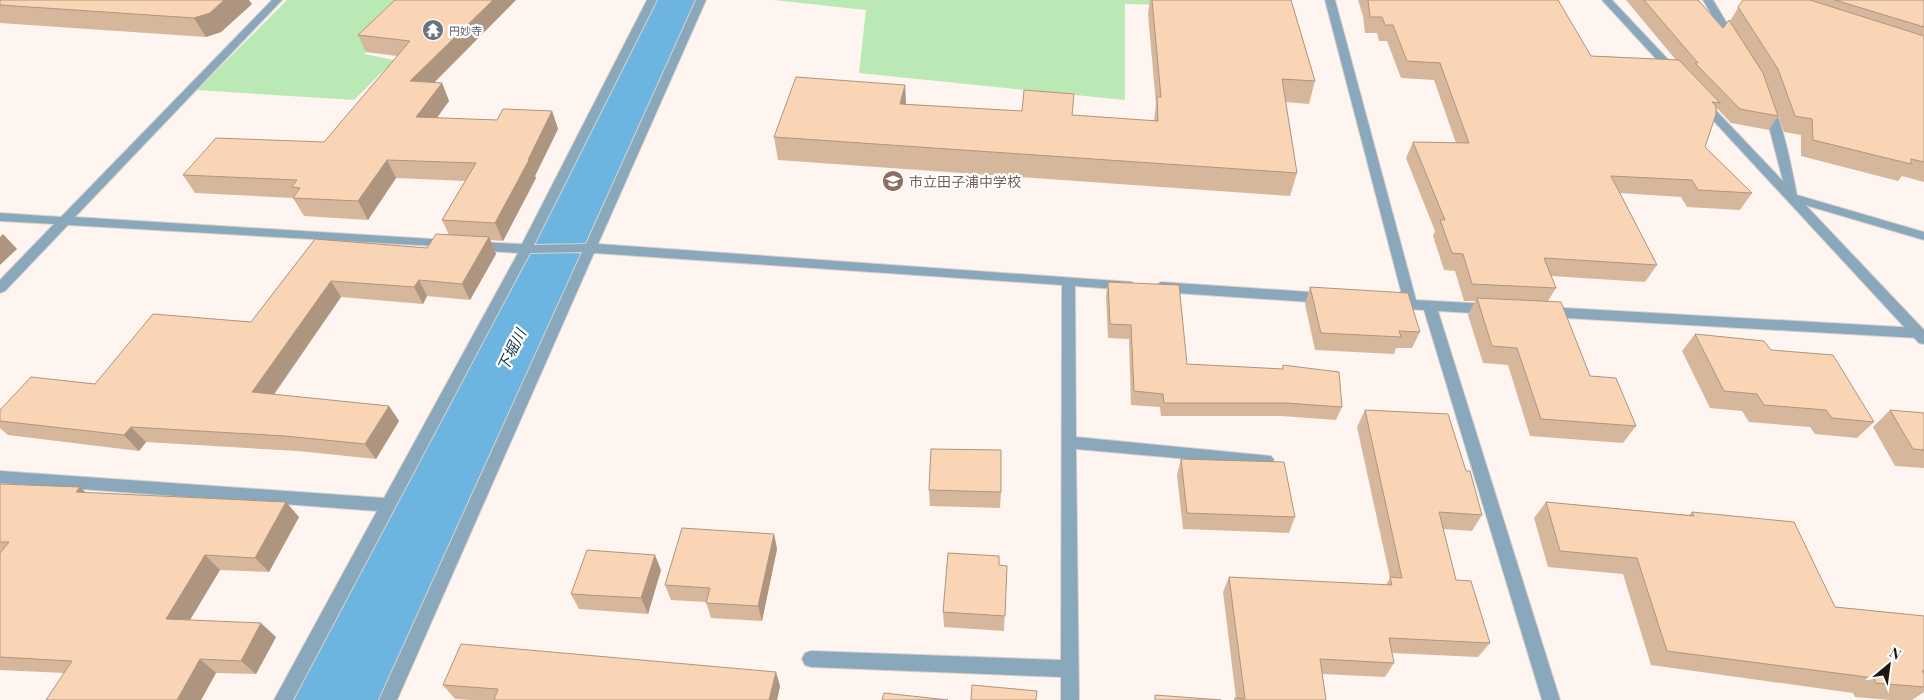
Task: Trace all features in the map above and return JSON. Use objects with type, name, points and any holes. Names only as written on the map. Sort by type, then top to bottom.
[{"type":"street","points":[[0,288],[277,0]]},
{"type":"street","points":[[283,700],[528,248],[652,0]]},
{"type":"street","points":[[388,700],[588,248],[701,0]]},
{"type":"street","points":[[1330,0],[1411,304]]},
{"type":"street","points":[[1607,0],[1680,78]]},
{"type":"street","points":[[1708,0],[1739,52]]},
{"type":"street","points":[[1693,92],[1921,336]]},
{"type":"street","points":[[1763,92],[1773,117],[1792,197]]},
{"type":"street","points":[[1792,197],[1924,236]]},
{"type":"street","points":[[0,217],[462,245],[588,248],[1342,300]]},
{"type":"street","points":[[1068,281],[1070,700]]},
{"type":"street","points":[[1381,302],[1500,310]]},
{"type":"street","points":[[1430,306],[1550,700]]},
{"type":"street","points":[[1540,312],[1921,336]]},
{"type":"street","points":[[1068,442],[1266,460]]},
{"type":"street","points":[[0,477],[390,505]]},
{"type":"street","points":[[811,659],[1070,669]]},
{"type":"green space","points":[[287,0],[421,0],[364,54],[394,60],[354,100],[197,90]]},
{"type":"green space","points":[[773,0],[1290,0],[1292,8],[1125,4],[1125,100],[859,73],[866,10]]},
{"type":"building","points":[[0,0],[224,0],[210,13],[194,18],[0,5]]},
{"type":"building","points":[[395,0],[493,0],[410,81],[442,83],[416,117],[497,120],[503,109],[552,111],[529,160],[495,223],[442,220],[476,163],[387,160],[358,201],[293,198],[300,188],[292,187],[297,180],[183,175],[216,138],[324,142],[410,41],[358,35]]},
{"type":"building","points":[[1152,0],[1291,0],[1315,81],[1282,79],[1297,173],[774,137],[796,77],[905,85],[900,104],[1022,111],[1024,90],[1074,94],[1072,115],[1158,121],[1157,97],[1161,97]]},
{"type":"building","points":[[1368,0],[1558,0],[1591,56],[1679,60],[1720,103],[1712,102],[1716,106],[1716,114],[1705,147],[1752,193],[1698,190],[1692,180],[1611,176],[1657,265],[1544,258],[1556,288],[1472,284],[1463,254],[1452,253],[1440,220],[1445,220],[1413,142],[1469,143],[1440,63],[1407,61],[1393,25],[1385,25],[1382,17],[1370,17]]},
{"type":"building","points":[[1644,0],[1698,0],[1723,28],[1729,20],[1763,73],[1778,116],[1740,109],[1695,63],[1698,63]]},
{"type":"building","points":[[1743,0],[1810,0],[1924,36],[1924,162],[1911,159],[1911,164],[1813,140],[1812,119],[1795,116],[1778,69],[1738,7]]},
{"type":"building","points":[[1835,0],[1924,0],[1924,27]]},
{"type":"building","points":[[436,234],[489,237],[462,284],[419,280],[414,287],[331,281],[252,392],[389,406],[365,444],[285,436],[131,427],[124,435],[0,421],[0,410],[31,377],[95,384],[153,314],[251,322],[315,239],[427,248]]},
{"type":"building","points":[[1108,282],[1179,285],[1187,364],[1283,369],[1283,365],[1339,372],[1342,407],[1286,403],[1164,403],[1163,394],[1134,391],[1131,325],[1110,324]]},
{"type":"building","points":[[1310,287],[1408,293],[1420,332],[1399,331],[1401,337],[1321,333]]},
{"type":"building","points":[[1477,298],[1561,302],[1590,376],[1616,378],[1636,426],[1541,419],[1517,348],[1492,346]]},
{"type":"building","points":[[1695,334],[1764,341],[1771,350],[1833,355],[1874,422],[1832,418],[1826,410],[1764,405],[1757,394],[1724,391]]},
{"type":"building","points":[[1365,410],[1448,414],[1466,471],[1470,471],[1482,515],[1439,512],[1456,580],[1471,581],[1490,643],[1389,638],[1394,663],[1320,659],[1326,700],[1235,700],[1235,698],[1245,699],[1229,577],[1392,585],[1390,577],[1402,578]]},
{"type":"building","points":[[1890,410],[1924,413],[1924,450],[1913,449]]},
{"type":"building","points":[[931,449],[1001,450],[1001,492],[929,490]]},
{"type":"building","points":[[1181,459],[1284,462],[1295,517],[1187,513]]},
{"type":"building","points":[[0,484],[80,487],[76,492],[286,502],[255,558],[205,555],[166,619],[261,623],[241,661],[200,659],[177,700],[46,700],[72,661],[0,657],[0,553],[9,542],[0,542]]},
{"type":"building","points":[[1546,502],[1694,516],[1692,512],[1794,522],[1835,607],[1924,616],[1924,671],[1922,671],[1924,674],[1924,687],[1876,683],[1874,678],[1667,651],[1637,558],[1560,551]]},
{"type":"building","points":[[682,528],[774,534],[758,606],[706,603],[710,588],[665,585]]},
{"type":"building","points":[[587,550],[655,555],[641,598],[571,594]]},
{"type":"building","points":[[948,553],[999,556],[999,565],[1007,566],[1005,616],[943,612]]},
{"type":"building","points":[[461,644],[776,672],[769,700],[494,700],[498,689],[443,685]]},
{"type":"building","points":[[972,685],[1037,691],[1036,700],[971,700]]},
{"type":"building","points":[[884,693],[948,700],[882,700]]},
{"type":"building","points":[[1155,695],[1221,700],[1155,700]]},
{"type":"waterway","name":"下堀川","points":[[342,700],[679,0]]},
{"type":"place","name":"円妙寺","points":[[433,30]]},
{"type":"place","name":"市立田子浦中学校","points":[[893,181]]}]
